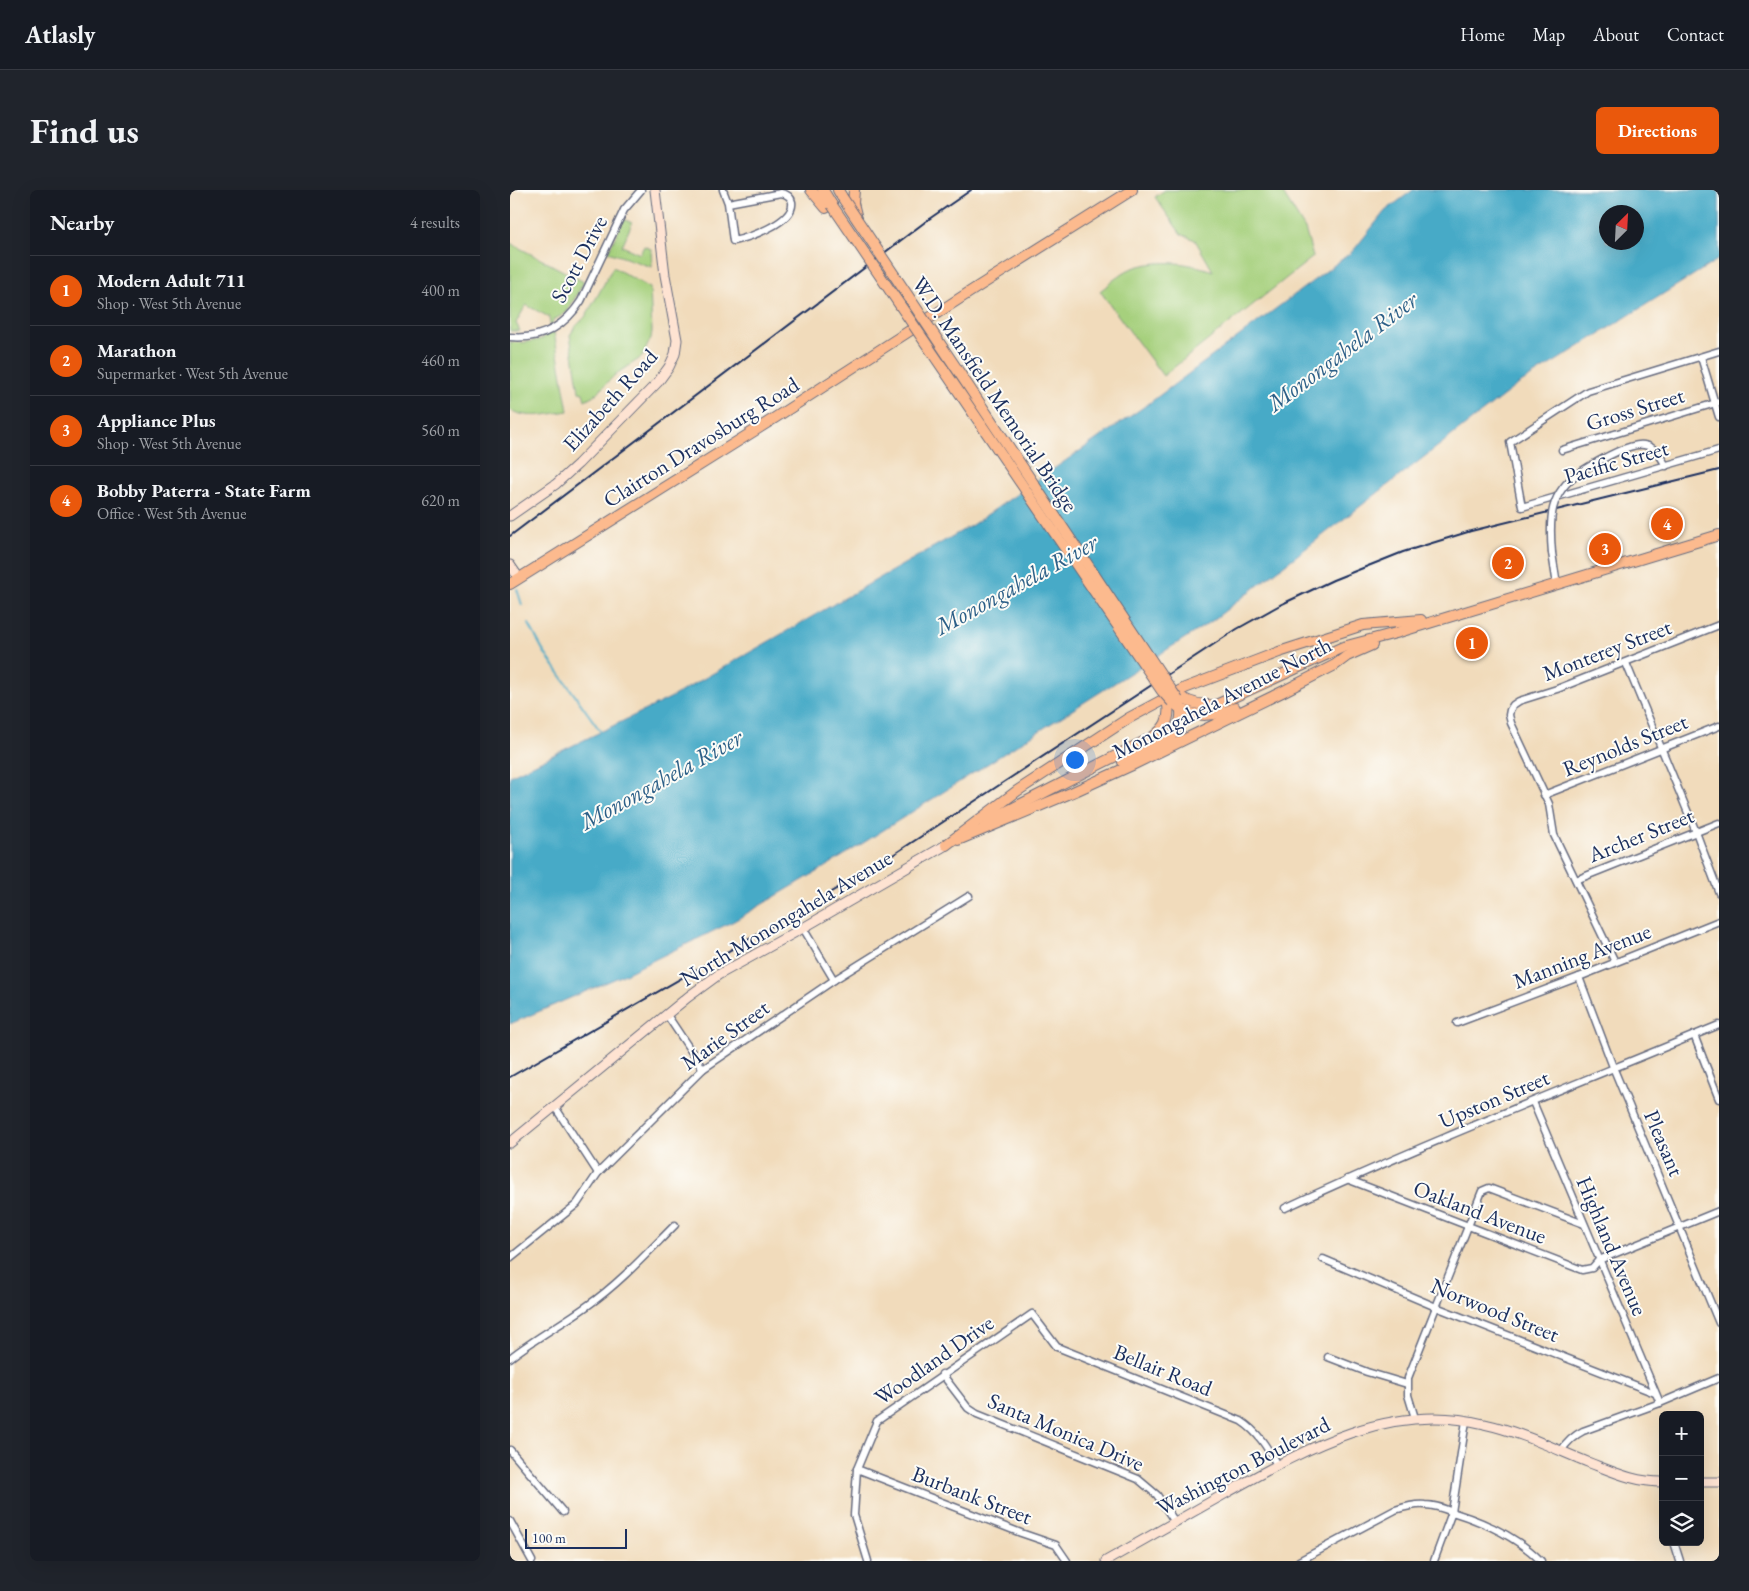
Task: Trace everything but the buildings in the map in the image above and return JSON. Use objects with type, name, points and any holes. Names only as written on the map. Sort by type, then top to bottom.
[{"type":"main road","name":"Elizabeth Road","points":[[510,516],[556,484],[578,464],[658,382],[672,361],[677,340],[665,275],[655,190]]},
{"type":"main road","points":[[811,190],[829,206]]},
{"type":"main road","points":[[823,190],[829,206]]},
{"type":"main road","points":[[854,190],[853,203],[858,222]]},
{"type":"main road","name":"Clairton Dravosburg Road","points":[[514,581],[915,331],[1132,190]]},
{"type":"main road","name":"W.D. Mansfield Memorial Bridge","points":[[840,193],[1166,688]]},
{"type":"main road","name":"W.D. Mansfield Memorial Bridge","points":[[829,206],[877,283],[915,331],[1166,688]]},
{"type":"main road","points":[[1176,703],[1216,706],[1343,647],[1450,617],[1719,535]]},
{"type":"main road","points":[[510,565],[514,581]]},
{"type":"main road","name":"Monongahela Avenue North","points":[[946,845],[1017,791],[1129,718],[1185,688],[1279,652],[1363,625],[1450,617]]},
{"type":"main road","name":"Monongahela Avenue North","points":[[946,845],[1073,792],[1177,743],[1396,633]]},
{"type":"main road","points":[[1176,703],[1195,714],[1203,715],[1225,712],[1347,656]]},
{"type":"main road","points":[[1017,815],[1039,802],[1167,740],[1175,733],[1180,722],[1176,703],[1166,688]]},
{"type":"main road","points":[[946,845],[1000,814],[1153,738],[1162,731],[1176,703]]},
{"type":"main road","name":"North Monongahela Avenue","points":[[510,1143],[718,975],[804,928],[946,845]]},
{"type":"main road","name":"Washington Boulevard","points":[[1106,1561],[1277,1465],[1348,1433],[1383,1423],[1415,1418],[1466,1421],[1518,1433],[1635,1480],[1659,1482]]},
{"type":"main road","points":[[1704,1482],[1719,1482]]},
{"type":"street","name":"Scott Drive","points":[[510,336],[533,336],[557,326],[572,314],[581,301],[624,210],[642,190]]},
{"type":"street","points":[[723,190],[728,203],[733,241],[761,233],[771,227],[790,211],[792,203],[791,198],[787,194],[781,193],[728,203]]},
{"type":"street","points":[[1719,351],[1701,357],[1717,403],[1719,417]]},
{"type":"street","name":"Pacific Street","points":[[1701,357],[1588,391],[1510,442],[1522,507],[1719,450]]},
{"type":"street","name":"Gross Street","points":[[1562,450],[1717,403]]},
{"type":"street","points":[[1557,585],[1550,529],[1554,503],[1563,486],[1580,472],[1604,458],[1636,445],[1644,445],[1654,449],[1666,466]]},
{"type":"street","name":"Monterey Street","points":[[1544,795],[1511,723],[1509,716],[1513,705],[1527,697],[1557,689],[1719,625]]},
{"type":"street","points":[[1626,663],[1660,750],[1696,832],[1719,893]]},
{"type":"street","name":"Reynolds Street","points":[[1544,795],[1719,726]]},
{"type":"street","points":[[1544,795],[1549,804],[1554,835],[1615,962]]},
{"type":"street","name":"Archer Street","points":[[1576,880],[1719,823]]},
{"type":"street","name":"Marie Street","points":[[510,1258],[577,1204],[598,1173],[702,1069],[834,980],[969,896]]},
{"type":"street","name":"Manning Avenue","points":[[1457,1022],[1579,977],[1719,921]]},
{"type":"street","points":[[804,928],[834,980]]},
{"type":"street","name":"Pleasant","points":[[1579,977],[1613,1067],[1719,1322]]},
{"type":"street","points":[[667,1015],[702,1069]]},
{"type":"street","name":"Upston Street","points":[[1285,1208],[1346,1180],[1613,1067],[1719,1025]]},
{"type":"street","points":[[1694,1035],[1719,1099]]},
{"type":"street","name":"Highland Avenue","points":[[1534,1102],[1660,1403]]},
{"type":"street","points":[[555,1106],[598,1173]]},
{"type":"street","name":"Oakland Avenue","points":[[1346,1180],[1582,1270],[1592,1268],[1599,1260]]},
{"type":"street","points":[[1415,1418],[1408,1395],[1408,1378],[1482,1190],[1489,1188],[1584,1224]]},
{"type":"street","points":[[1599,1260],[1719,1211]]},
{"type":"street","points":[[510,1358],[528,1344],[588,1306],[618,1282],[675,1224]]},
{"type":"street","name":"Norwood Street","points":[[1322,1259],[1655,1392]]},
{"type":"street","name":"Woodland Drive","points":[[868,1561],[854,1515],[857,1469],[877,1421],[942,1374],[1032,1314]]},
{"type":"street","name":"Bellair Road","points":[[1032,1314],[1057,1347],[1241,1421],[1258,1435],[1277,1465]]},
{"type":"street","points":[[1328,1357],[1367,1372],[1407,1384]]},
{"type":"street","name":"Santa Monica Drive","points":[[942,1374],[968,1408],[977,1414],[1138,1479],[1157,1495],[1175,1522]]},
{"type":"street","points":[[1561,1451],[1574,1436],[1583,1431],[1660,1403],[1719,1378]]},
{"type":"street","points":[[1434,1561],[1452,1512],[1466,1421]]},
{"type":"street","points":[[510,1450],[563,1512]]},
{"type":"street","name":"Burbank Street","points":[[857,1469],[1012,1530],[1056,1545],[1067,1561]]},
{"type":"street","points":[[1299,1561],[1372,1521],[1407,1506],[1426,1505],[1496,1528],[1526,1547],[1541,1561]]},
{"type":"street","points":[[510,1521],[532,1561]]},
{"type":"street","points":[[1675,1546],[1680,1561]]},
{"type":"green space","points":[[1165,190],[1281,190],[1305,229],[1313,257],[1163,376],[1100,291],[1126,271],[1156,263],[1175,263],[1213,271],[1195,240],[1181,234],[1155,197]]},
{"type":"green space","points":[[624,219],[632,223],[622,246],[640,254],[644,246],[651,249],[652,267],[608,252]]},
{"type":"green space","points":[[510,243],[584,282],[567,312],[552,321],[553,324],[550,325],[549,317],[526,305],[516,323],[520,331],[510,331]]},
{"type":"green space","points":[[613,267],[650,288],[651,338],[642,357],[616,374],[596,394],[585,400],[583,393],[579,392],[570,335],[585,317]]},
{"type":"green space","points":[[554,332],[568,411],[531,416],[510,410],[510,342],[536,340]]},
{"type":"water","name":"Monongahela River","points":[[1413,190],[1719,190],[1719,259],[1516,386],[1212,621],[835,861],[734,921],[619,977],[510,1024],[510,776],[670,698],[972,525],[1148,404],[1353,251],[1385,211]]},
{"type":"waterway","points":[[517,589],[522,605]]},
{"type":"waterway","points":[[529,624],[544,652],[601,732]]},
{"type":"railway","points":[[510,536],[929,219],[971,190]]},
{"type":"railway","points":[[510,1077],[876,866],[1237,629],[1280,605],[1333,580],[1403,552],[1471,531],[1719,470]]},
{"type":"place","name":"Bobby Paterra - State Farm","points":[[1667,524]]},
{"type":"place","name":"Appliance Plus","points":[[1605,549]]},
{"type":"place","name":"Marathon","points":[[1508,563]]},
{"type":"place","name":"Modern Adult 711","points":[[1472,643]]}]
